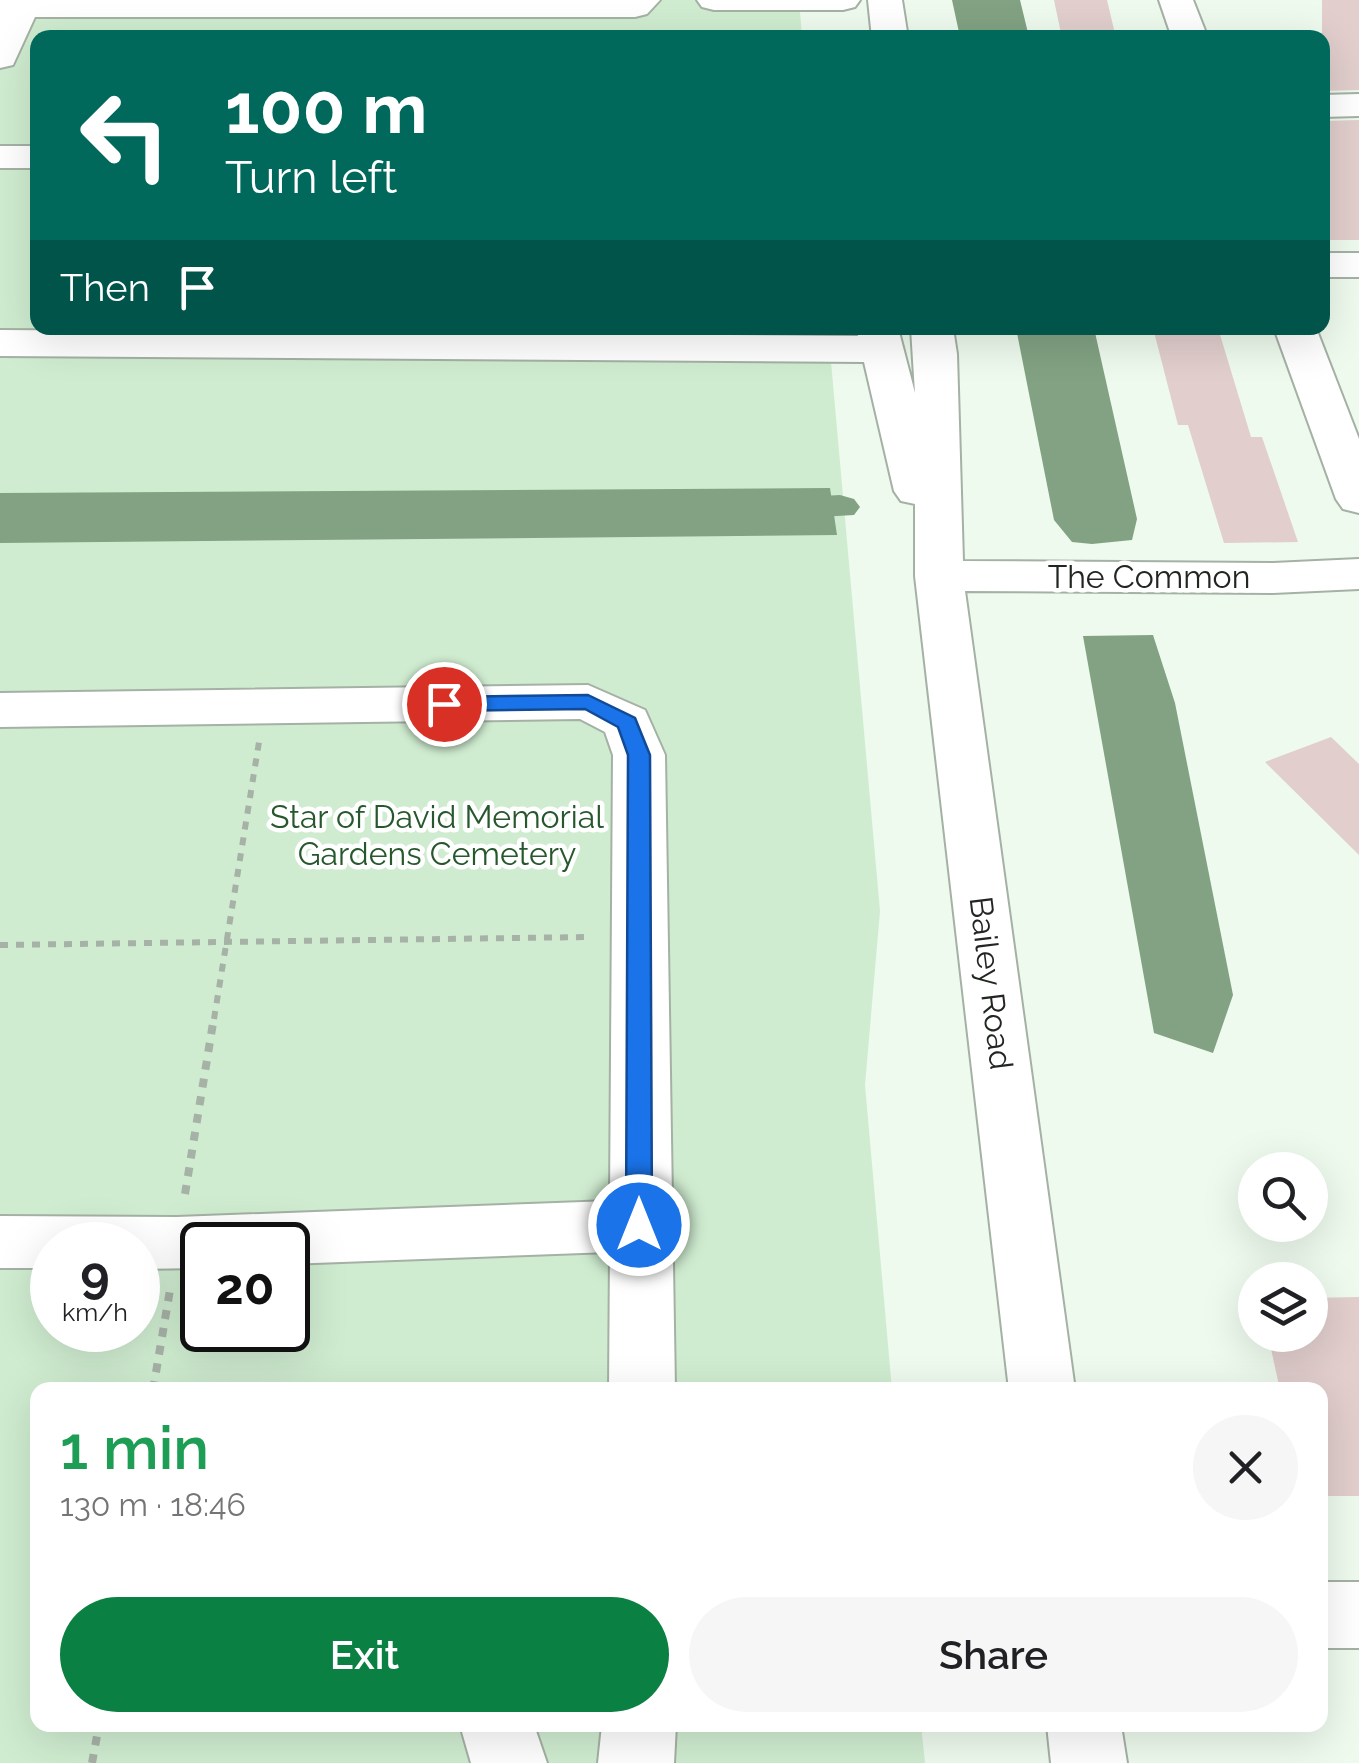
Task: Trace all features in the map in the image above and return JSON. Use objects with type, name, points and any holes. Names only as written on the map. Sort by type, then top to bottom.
[{"type":"street","points":[[714,0],[837,1],[838,30]]},
{"type":"street","points":[[885,0],[889,30]]},
{"type":"street","points":[[1176,0],[1187,30]]},
{"type":"street","points":[[0,57],[16,4],[637,15]]},
{"type":"street","points":[[1330,106],[1359,105]]},
{"type":"street","points":[[0,157],[30,157]]},
{"type":"street","points":[[1330,265],[1359,265]]},
{"type":"street","name":"Bailey Road","points":[[933,335],[939,576],[1041,1382]]},
{"type":"street","points":[[1298,335],[1359,499]]},
{"type":"street","points":[[0,343],[878,338]]},
{"type":"street","name":"Bailey Road","points":[[878,338],[939,576]]},
{"type":"street","name":"The Common","points":[[939,576],[1273,578],[1359,574]]},
{"type":"street","points":[[0,710],[588,702],[627,722],[639,755],[642,1382]]},
{"type":"street","points":[[0,1242],[177,1244],[639,1225]]},
{"type":"street","points":[[1328,1615],[1359,1615]]},
{"type":"street","points":[[499,1732],[509,1763]]},
{"type":"street","points":[[636,1763],[638,1732]]},
{"type":"street","points":[[1085,1732],[1089,1763]]},
{"type":"path","points":[[154,1382],[264,706]]},
{"type":"path","points":[[0,944],[639,936]]},
{"type":"path","points":[[92,1763],[97,1732]]},
{"type":"green space","name":"Star of David Memorial Gardens Cemetery","points":[[0,0],[799,0],[801,30],[30,30],[30,335],[829,335],[880,911],[865,1085],[891,1382],[30,1382],[30,1732],[922,1732],[925,1763],[0,1763]]},
{"type":"shaded area","points":[[952,0],[1020,0],[1027,30],[958,30]]},
{"type":"shaded area","points":[[1017,335],[1096,335],[1137,519],[1132,540],[1092,544],[1072,542],[1054,520]]},
{"type":"shaded area","points":[[830,488],[837,535],[0,543],[0,493]]},
{"type":"shaded area","points":[[1153,635],[1175,703],[1233,995],[1213,1053],[1154,1033],[1083,636]]},
{"type":"building","points":[[1054,0],[1107,0],[1114,30],[1060,30]]},
{"type":"building","points":[[1322,0],[1359,0],[1359,90],[1330,91],[1330,30],[1322,30]]},
{"type":"building","points":[[1359,120],[1359,240],[1330,240],[1330,121]]},
{"type":"building","points":[[1155,335],[1220,335],[1251,437],[1262,437],[1298,542],[1224,543],[1188,425],[1178,425]]},
{"type":"building","points":[[1331,737],[1359,764],[1359,855],[1265,762]]},
{"type":"building","points":[[1359,1297],[1359,1496],[1328,1496],[1328,1382],[1278,1382],[1272,1352],[1328,1352],[1328,1298]]},
{"type":"waterway","points":[[768,508],[840,507]]},
{"type":"route","points":[[444,704],[588,702],[627,722],[639,755],[639,1225]]}]
